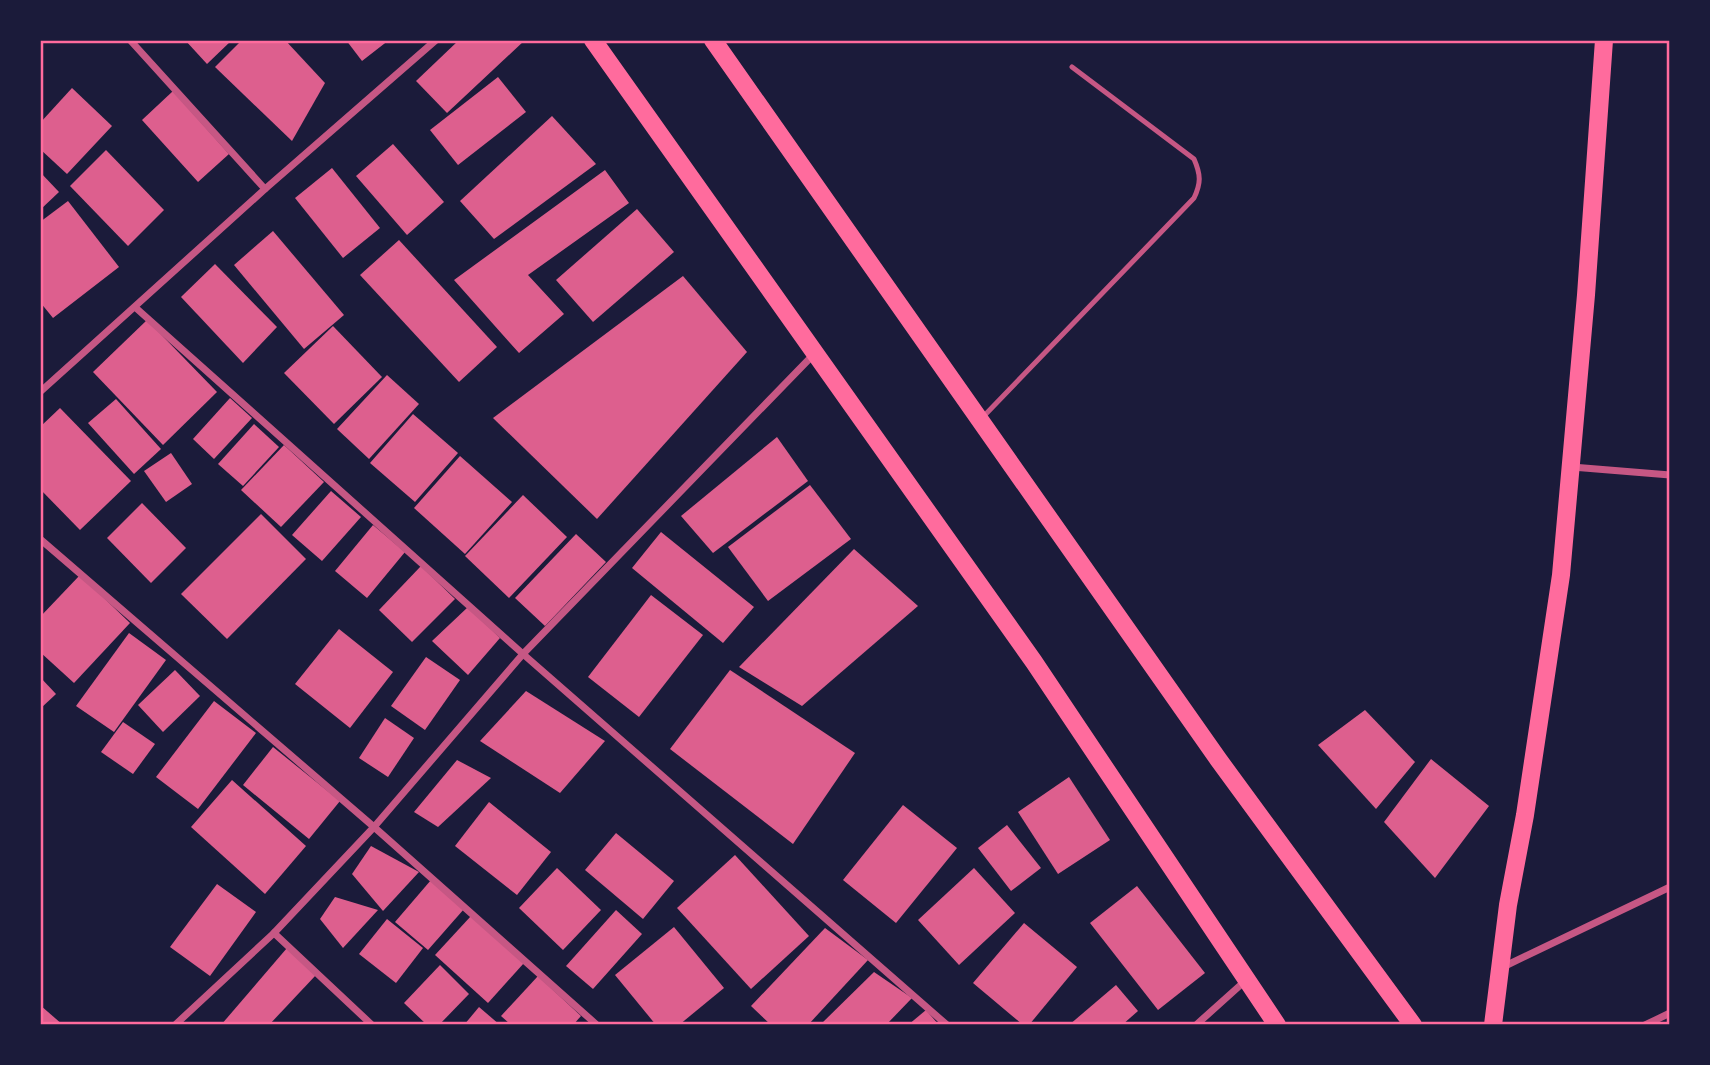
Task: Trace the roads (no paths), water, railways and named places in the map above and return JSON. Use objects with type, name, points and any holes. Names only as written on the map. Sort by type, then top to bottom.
[{"type":"main road","points":[[593,40],[1034,662],[1277,1025]]},
{"type":"main road","points":[[713,40],[1218,759],[1413,1025]]},
{"type":"main road","points":[[1493,1025],[1508,905],[1549,661],[1572,467],[1604,40]]},
{"type":"street","points":[[130,40],[265,189]]},
{"type":"street","points":[[40,392],[265,189],[436,40]]},
{"type":"street","points":[[136,308],[523,654],[947,1025]]},
{"type":"street","points":[[177,1024],[274,933],[374,827],[523,654],[816,353]]},
{"type":"street","points":[[1572,467],[1670,475]]},
{"type":"street","points":[[40,540],[374,827],[597,1025]]},
{"type":"street","points":[[1500,968],[1670,887]]},
{"type":"street","points":[[274,933],[372,1025]]},
{"type":"street","points":[[1196,1025],[1246,981]]},
{"type":"street","points":[[1645,1025],[1670,1013]]},
{"type":"lane","points":[[980,420],[1195,198],[1201,184],[1200,172],[1194,159],[1072,67]]}]
